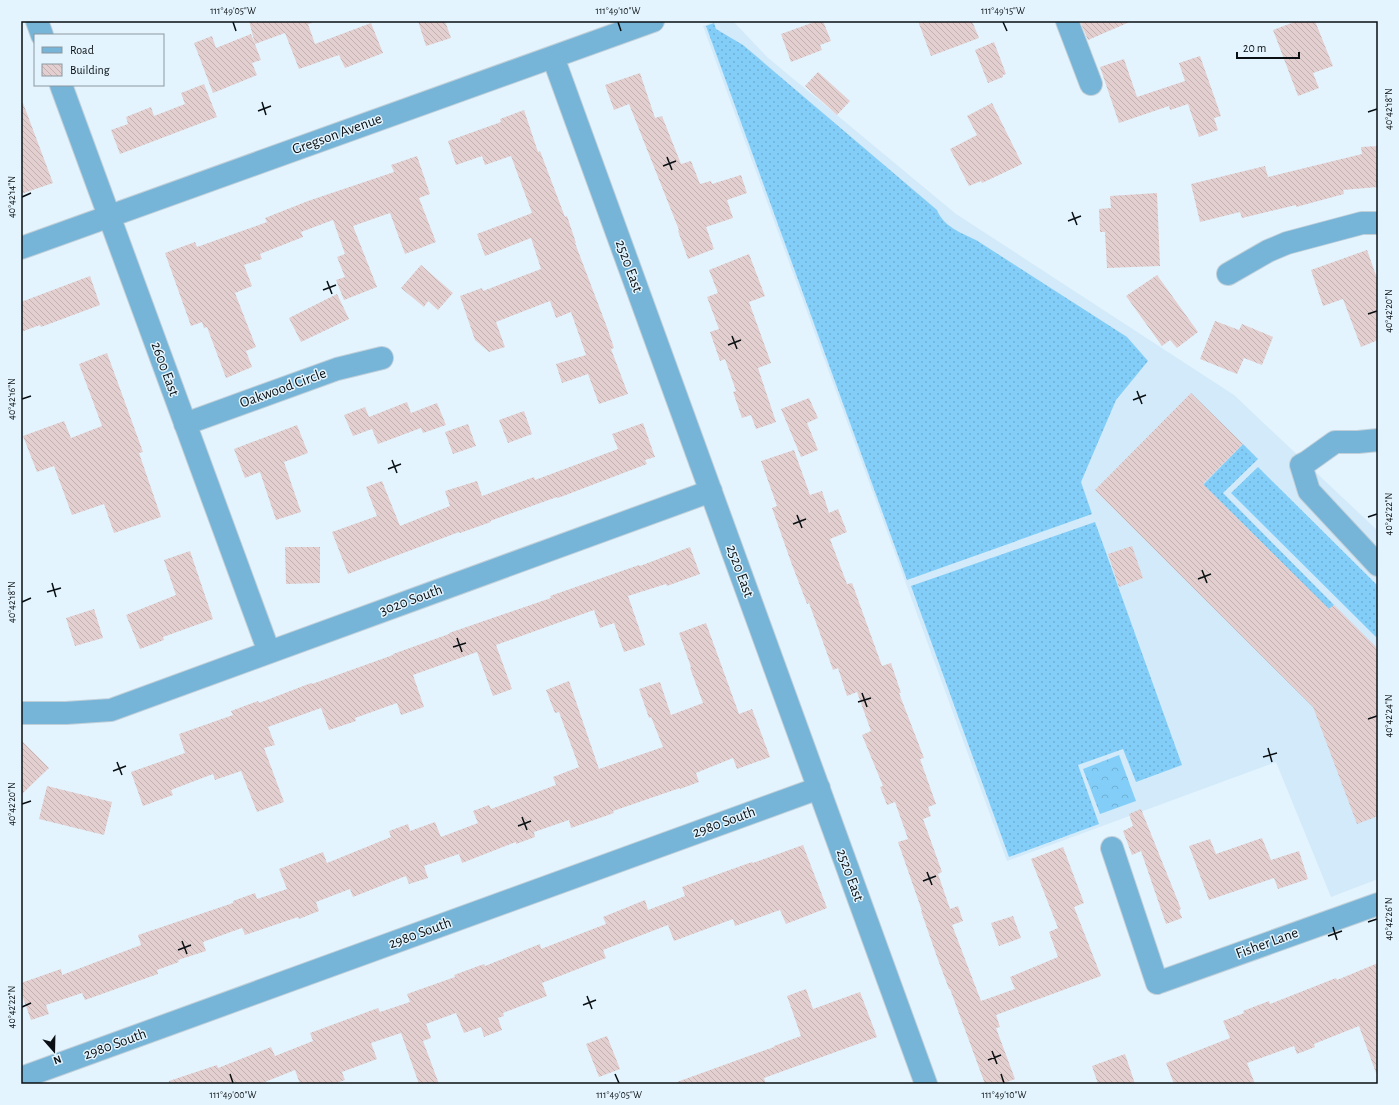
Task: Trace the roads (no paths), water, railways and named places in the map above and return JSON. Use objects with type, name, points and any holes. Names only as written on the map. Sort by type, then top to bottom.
[{"type":"street","points":[[37,21],[42,34]]},
{"type":"street","name":"Gregson Avenue","points":[[21,248],[653,21]]},
{"type":"street","points":[[1067,21],[1091,84]]},
{"type":"street","name":"2520 East","points":[[553,57],[925,1084]]},
{"type":"street","name":"2600 East","points":[[60,86],[269,652]]},
{"type":"street","points":[[1228,274],[1268,251],[1287,243],[1362,223],[1378,223]]},
{"type":"street","name":"Oakwood Circle","points":[[185,424],[337,368],[382,358]]},
{"type":"street","points":[[1378,440],[1336,442],[1301,465],[1309,491],[1378,565]]},
{"type":"street","name":"3020 South","points":[[21,713],[66,713],[111,710],[711,491]]},
{"type":"street","name":"2980 South","points":[[21,1078],[818,788]]},
{"type":"street","name":"Fisher Lane","points":[[1112,848],[1157,983],[1378,904]]}]
